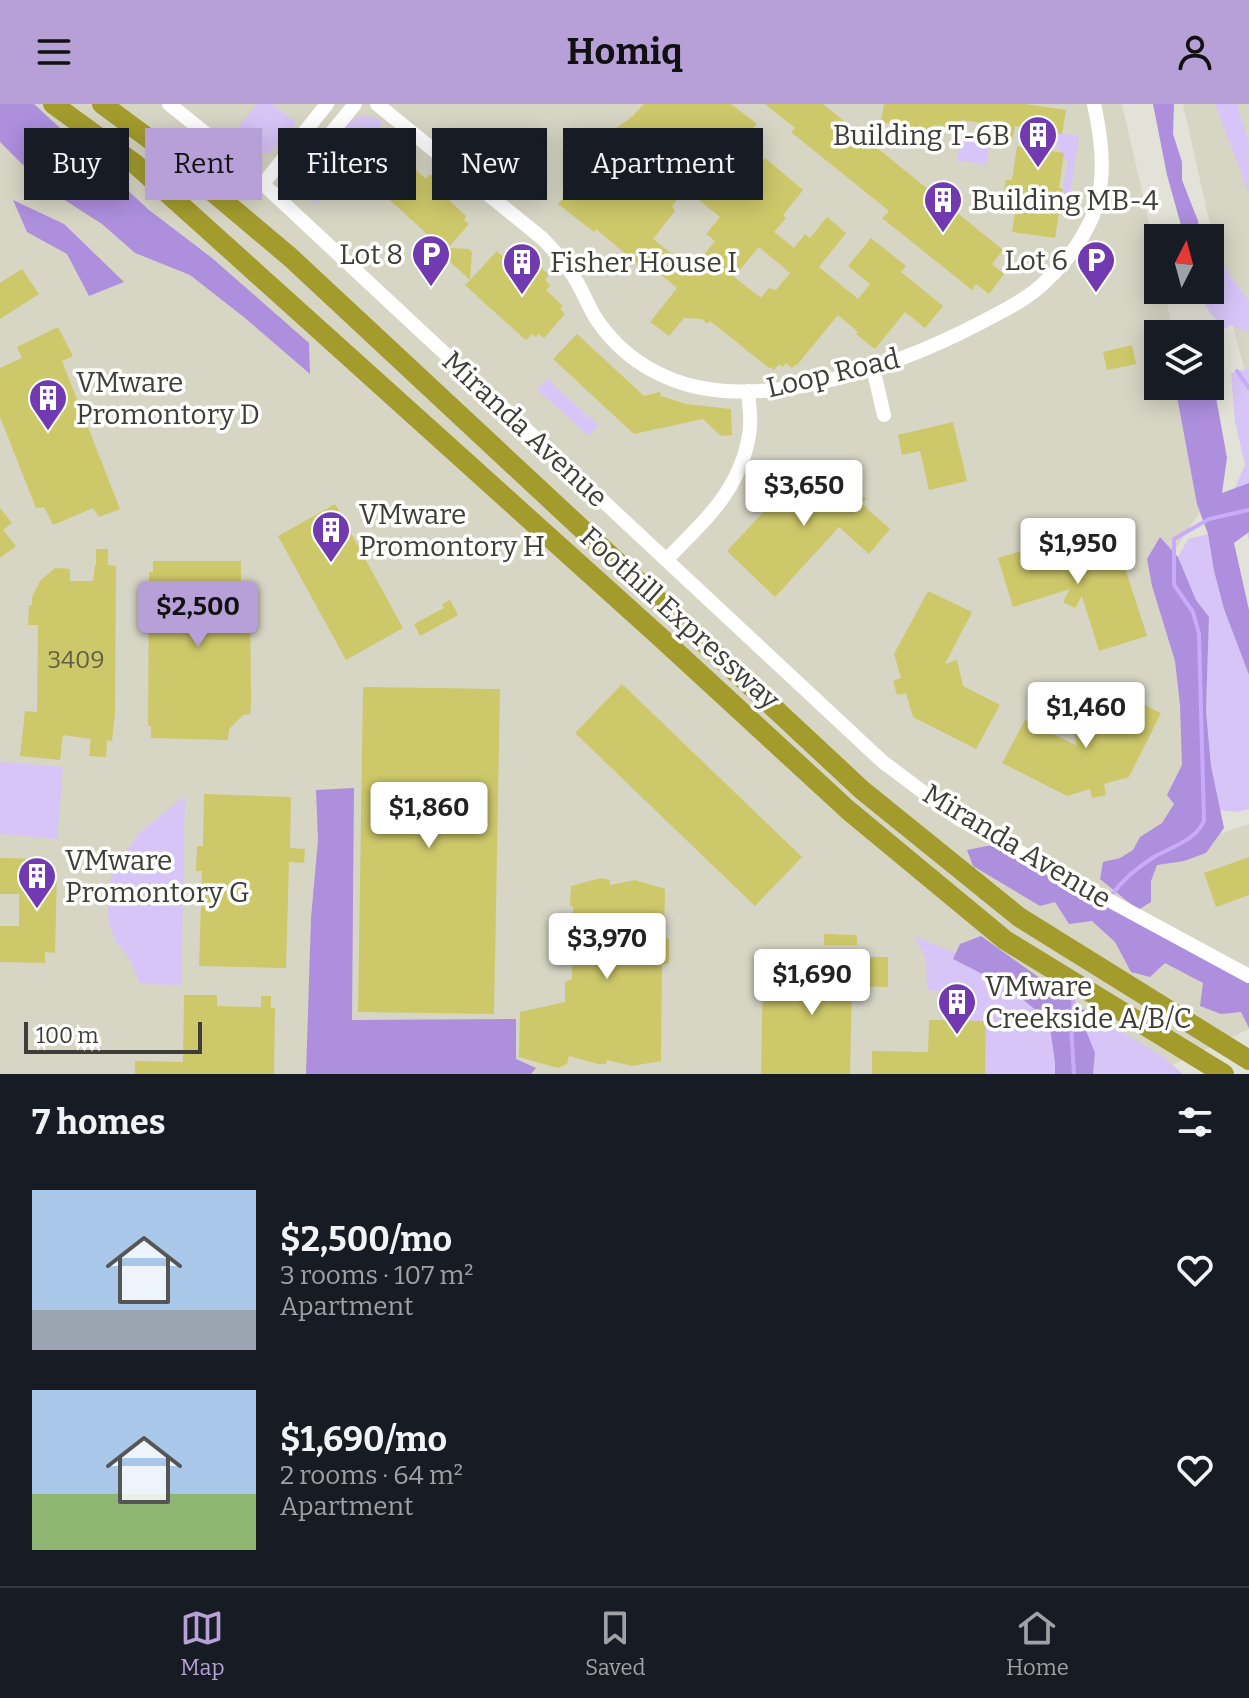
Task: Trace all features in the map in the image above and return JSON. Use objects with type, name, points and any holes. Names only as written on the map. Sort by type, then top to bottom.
[{"type":"highway","name":"Foothill Expressway","points":[[53,104],[134,163],[848,810],[1005,940],[1224,1074]]},
{"type":"highway","name":"Foothill Expressway","points":[[102,104],[156,144],[290,257],[862,790],[1019,917],[1249,1060]]},
{"type":"highway","points":[[1183,1049],[1198,1074]]},
{"type":"street","name":"Miranda Avenue","points":[[169,104],[278,198]]},
{"type":"street","points":[[263,184],[327,104]]},
{"type":"street","points":[[335,128],[355,104]]},
{"type":"street","name":"Loop Road","points":[[377,104],[543,239],[560,258],[596,318],[615,342],[642,364],[666,377],[690,386],[723,391],[801,386],[873,368],[923,350],[1009,308],[1043,284],[1069,256],[1088,227],[1096,204],[1102,165],[1102,138],[1094,104]]},
{"type":"street","name":"Miranda Avenue","points":[[280,200],[883,762],[959,819],[1249,976]]},
{"type":"street","points":[[873,368],[884,415]]},
{"type":"street","points":[[666,560],[727,495],[738,475],[746,452],[750,425],[748,391]]},
{"type":"shaded area","points":[[0,104],[1122,104],[1149,224],[1144,224],[1144,304],[1167,304],[1171,320],[1144,320],[1144,400],[1188,400],[1206,503],[1162,569],[1195,728],[1183,846],[1249,824],[1249,1029],[1153,1074],[0,1074]]},
{"type":"shaded area","points":[[0,104],[34,104],[60,128],[24,128],[24,166],[0,142]]},
{"type":"shaded area","points":[[257,104],[272,104],[296,123],[292,128],[278,128],[278,144],[269,154],[262,153],[262,128],[238,128]]},
{"type":"shaded area","points":[[1153,104],[1174,104],[1173,134],[1182,162],[1182,180],[1198,224],[1181,224]]},
{"type":"shaded area","points":[[1183,104],[1249,104],[1249,387],[1224,288],[1224,224],[1210,224]]},
{"type":"shaded area","points":[[1215,104],[1237,104],[1249,143],[1249,194]]},
{"type":"shaded area","points":[[362,116],[374,117],[381,121],[381,125],[378,128],[345,128],[351,120]]},
{"type":"shaded area","points":[[1020,127],[1079,136],[1069,202],[1061,200],[1068,161],[1064,159],[1064,154],[1059,153],[1059,148],[1017,142]]},
{"type":"shaded area","points":[[961,136],[990,140],[986,166],[957,161]]},
{"type":"shaded area","points":[[129,192],[212,258],[309,343],[310,374],[190,275],[135,253],[102,224],[65,200],[129,200]]},
{"type":"shaded area","points":[[13,200],[64,224],[124,282],[89,296],[67,254],[27,232]]},
{"type":"shaded area","points":[[1224,265],[1249,301],[1249,333],[1231,325],[1224,329],[1224,320],[1216,320],[1205,304],[1224,304]]},
{"type":"shaded area","points":[[1248,369],[1249,540],[1234,490],[1245,465],[1235,421],[1231,373]]},
{"type":"shaded area","points":[[547,379],[598,425],[589,436],[537,390]]},
{"type":"shaded area","points":[[1178,400],[1217,400],[1227,458],[1222,493],[1249,483],[1249,532],[1234,543],[1249,610],[1249,675],[1224,609],[1208,534],[1197,504]]},
{"type":"shaded area","points":[[1208,534],[1224,609],[1249,675],[1249,809],[1237,812],[1219,810],[1206,711],[1209,617],[1196,600],[1178,557],[1188,539]]},
{"type":"shaded area","points":[[1160,537],[1178,557],[1196,600],[1209,617],[1206,711],[1211,766],[1224,828],[1206,853],[1184,861],[1157,865],[1151,881],[1151,902],[1138,910],[1100,879],[1103,862],[1120,858],[1133,850],[1140,837],[1162,823],[1174,804],[1167,795],[1182,765],[1175,661],[1147,559]]},
{"type":"shaded area","points":[[0,762],[63,767],[57,839],[0,834]]},
{"type":"shaded area","points":[[354,788],[352,1020],[516,1019],[516,1059],[536,1068],[531,1074],[306,1074],[311,918],[318,840],[316,790]]},
{"type":"shaded area","points":[[185,796],[181,985],[140,984],[109,924],[107,897],[112,872],[138,834]]},
{"type":"shaded area","points":[[992,845],[1249,983],[1249,1028],[1241,1012],[1221,1014],[1200,1006],[1203,983],[1165,963],[1150,977],[1131,972],[1115,942],[1092,921],[1069,924],[1055,902],[1040,906],[973,866],[967,850]]},
{"type":"shaded area","points":[[913,936],[956,953],[953,959],[1008,987],[1049,1021],[1055,1074],[985,1074],[986,1021],[958,1020],[959,1003],[951,1002],[952,993],[927,990],[926,957]]},
{"type":"shaded area","points":[[981,936],[1087,1012],[1085,1028],[1095,1053],[1093,1074],[1055,1074],[1049,1021],[1008,987],[953,959],[960,944]]},
{"type":"shaded area","points":[[1087,1012],[1161,1055],[1183,1074],[1093,1074],[1095,1053],[1085,1028]]},
{"type":"building","points":[[644,104],[731,104],[757,124],[753,128],[616,128]]},
{"type":"building","points":[[765,104],[823,104],[1003,250],[992,264],[1004,274],[989,294],[976,284],[972,290],[882,218],[889,211],[791,132],[795,128]]},
{"type":"building","points":[[884,104],[1025,104],[1066,110],[1062,134],[1015,126],[1012,142],[993,139],[995,125],[962,120],[961,129],[933,125],[930,145],[892,136],[895,125],[881,122]]},
{"type":"building","points":[[1017,146],[1064,153],[1059,188],[1063,189],[1055,238],[1012,232],[1018,194],[1004,191],[1006,180],[1012,180]]},
{"type":"building","points":[[765,158],[803,190],[774,232],[794,248],[805,234],[810,238],[827,217],[846,233],[819,267],[858,299],[870,284],[848,266],[871,238],[906,266],[901,272],[943,306],[925,328],[905,312],[875,349],[838,315],[797,365],[792,368],[786,363],[783,367],[779,364],[774,370],[710,321],[707,324],[702,319],[684,318],[669,336],[650,322],[677,288],[644,261],[640,266],[596,229],[594,232],[558,204],[563,198],[677,200],[672,206],[675,211],[653,239],[692,270],[715,241],[706,234],[720,217],[699,200],[763,200]],"holes":[[[759,247],[790,273],[776,290],[769,288],[761,298],[734,277]]]},
{"type":"building","points":[[416,170],[426,179],[430,174],[432,176],[432,200],[449,200],[466,216],[464,220],[469,224],[448,248],[469,249],[472,252],[470,280],[447,259],[450,255],[390,200],[416,200]]},
{"type":"building","name":"Fisher House I","points":[[497,251],[502,256],[505,252],[522,268],[527,263],[533,269],[537,264],[549,275],[545,280],[550,285],[546,290],[563,306],[560,309],[565,314],[544,338],[532,334],[526,340],[465,285]]},
{"type":"building","points":[[22,269],[39,294],[0,319],[0,283]]},
{"type":"building","name":"VMware Promontory D","points":[[58,327],[73,356],[62,361],[120,509],[99,517],[93,508],[53,525],[44,507],[36,508],[0,417],[0,368],[22,358],[17,347]]},
{"type":"building","points":[[577,334],[644,396],[660,392],[661,396],[686,404],[731,409],[732,435],[721,436],[703,419],[634,434],[553,359]]},
{"type":"building","points":[[1132,345],[1136,364],[1107,370],[1103,352]]},
{"type":"building","points":[[953,422],[967,481],[929,490],[920,451],[902,455],[898,435]]},
{"type":"building","points":[[812,460],[831,474],[829,476],[847,493],[853,487],[866,499],[861,503],[890,529],[869,554],[839,527],[775,597],[727,551]]},
{"type":"building","name":"VMware Promontory H","points":[[335,504],[403,628],[346,660],[278,536]]},
{"type":"building","points":[[0,508],[12,523],[3,530],[16,546],[0,558]]},
{"type":"building","points":[[1068,537],[1089,549],[1094,541],[1106,548],[1103,555],[1125,568],[1147,636],[1099,651],[1082,596],[1075,608],[1063,602],[1070,589],[1013,607],[998,558]]},
{"type":"building","points":[[96,549],[108,549],[108,565],[116,566],[112,741],[107,740],[106,757],[89,756],[91,739],[63,735],[60,760],[20,756],[25,711],[37,712],[38,625],[28,625],[29,605],[32,605],[32,597],[40,581],[55,568],[70,569],[70,581],[93,581]]},
{"type":"building","points":[[153,561],[241,561],[241,584],[250,584],[251,705],[250,714],[243,715],[229,729],[228,740],[151,738],[151,726],[148,726],[149,572],[153,572]]},
{"type":"building","points":[[928,591],[972,612],[945,664],[957,660],[963,686],[1000,705],[976,749],[913,717],[906,693],[897,695],[893,681],[901,678],[894,654]]},
{"type":"building","points":[[450,600],[458,615],[420,636],[414,624],[444,608],[442,604]]},
{"type":"building","points":[[622,684],[802,857],[755,906],[575,733]]},
{"type":"building","points":[[363,687],[500,689],[494,1014],[358,1012]]},
{"type":"building","points":[[1117,691],[1161,713],[1129,777],[1104,784],[1106,795],[1092,798],[1090,789],[1067,796],[1002,763],[1025,720],[1077,746],[1074,733],[1087,729],[1091,740]]},
{"type":"building","points":[[204,794],[291,797],[290,848],[305,849],[304,863],[289,862],[286,968],[199,966],[202,871],[196,871],[197,846],[203,846]]},
{"type":"building","points":[[1249,857],[1249,895],[1216,907],[1204,873]]},
{"type":"building","name":"VMware Promontory G","points":[[0,858],[47,859],[47,869],[57,869],[55,953],[45,952],[45,963],[0,962],[0,926],[19,926],[19,894],[0,894]]},
{"type":"building","points":[[601,878],[610,880],[610,885],[635,880],[665,889],[664,937],[669,939],[669,963],[662,965],[661,1061],[632,1066],[607,1060],[606,1064],[598,1064],[569,1056],[567,1064],[558,1068],[519,1057],[520,1012],[565,1002],[565,982],[572,979],[571,886]]},
{"type":"building","points":[[824,934],[857,935],[857,945],[824,945]]},
{"type":"building","points":[[862,957],[888,957],[888,987],[852,986],[850,1074],[761,1074],[763,968],[862,970]]},
{"type":"building","points":[[184,995],[217,995],[217,1006],[261,1007],[261,996],[271,996],[271,1008],[275,1008],[274,1074],[135,1074],[135,1061],[183,1062]]},
{"type":"building","name":"VMware Creekside A/B/C","points":[[929,1020],[986,1021],[985,1074],[872,1074],[872,1051],[928,1052]]},
{"type":"waterway","points":[[1237,371],[1249,388]]},
{"type":"waterway","points":[[1111,896],[1136,870],[1189,839],[1204,821],[1199,634],[1193,612],[1174,585],[1174,539],[1209,519],[1249,510]]},
{"type":"waterway","points":[[1074,997],[1071,1024],[1074,1074]]},
{"type":"place","name":"Building T-6B","points":[[1038,169]]},
{"type":"place","name":"Building MB-4","points":[[943,234]]},
{"type":"place","name":"Lot 8","points":[[431,288]]},
{"type":"place","name":"Lot 6","points":[[1096,294]]},
{"type":"place","name":"Fisher House I","points":[[522,296]]},
{"type":"place","name":"VMware Promontory D","points":[[48,432]]},
{"type":"place","name":"VMware Promontory H","points":[[331,564]]},
{"type":"place","name":"VMware Promontory G","points":[[37,910]]},
{"type":"place","name":"VMware Creekside A/B/C","points":[[957,1036]]}]
